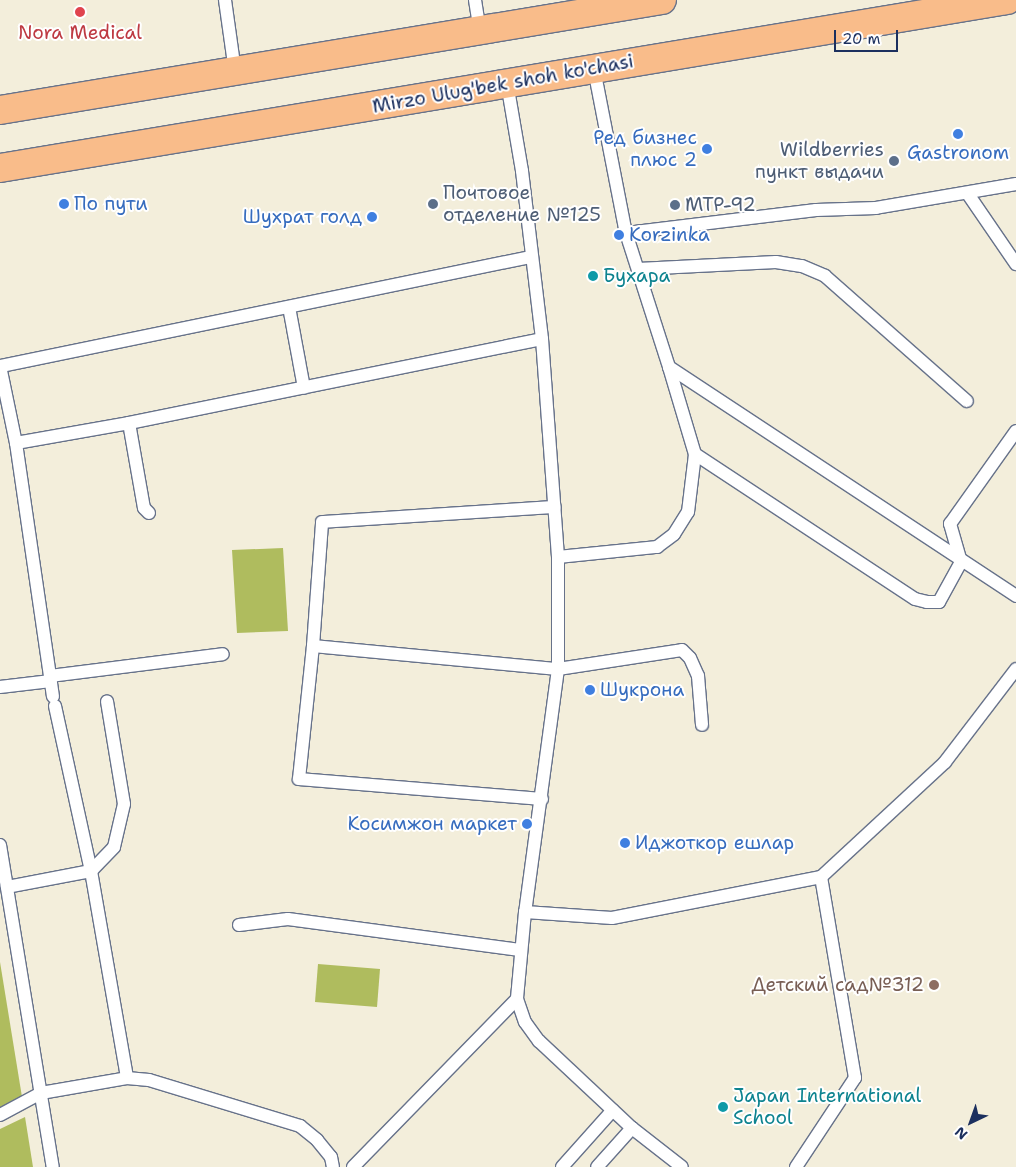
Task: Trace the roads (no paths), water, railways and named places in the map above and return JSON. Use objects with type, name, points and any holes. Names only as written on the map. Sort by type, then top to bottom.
[{"type":"main road","points":[[0,110],[662,0]]},
{"type":"main road","name":"Mirzo Ulug'bek shoh ko'chasi","points":[[0,168],[1007,0]]},
{"type":"lane","points":[[225,0],[235,71]]},
{"type":"lane","points":[[475,0],[480,30]]},
{"type":"lane","points":[[558,556],[657,547],[674,534],[688,512],[695,454],[626,233],[594,69]]},
{"type":"lane","points":[[507,83],[522,171],[530,257],[542,339],[558,556],[558,669],[542,799],[520,950],[517,999],[525,1022],[539,1041],[632,1128],[682,1167]]},
{"type":"lane","points":[[626,233],[816,210],[876,208],[968,194],[1016,184]]},
{"type":"lane","points":[[968,194],[1016,264]]},
{"type":"lane","points":[[127,1078],[91,871],[54,701],[16,443],[1,366],[530,257]]},
{"type":"lane","points":[[638,269],[776,262],[802,266],[824,276],[967,401]]},
{"type":"lane","points":[[289,307],[304,388]]},
{"type":"lane","points":[[16,443],[129,423],[542,339]]},
{"type":"lane","points":[[669,367],[1016,596]]},
{"type":"lane","points":[[129,423],[144,508],[149,513]]},
{"type":"lane","points":[[695,454],[915,599],[939,602],[962,562],[950,524],[1016,431]]},
{"type":"lane","points":[[542,799],[299,779],[313,646],[322,522],[555,507]]},
{"type":"lane","points":[[313,646],[558,669],[682,650],[690,658],[698,676],[702,725]]},
{"type":"lane","points":[[0,687],[134,662],[223,654]]},
{"type":"lane","points":[[525,912],[612,918],[821,876],[945,762],[1016,669]]},
{"type":"lane","points":[[7,887],[91,871],[114,847],[124,804],[107,701]]},
{"type":"lane","points":[[0,845],[53,1167]]},
{"type":"lane","points":[[796,1167],[856,1078],[821,876]]},
{"type":"lane","points":[[239,925],[288,919],[520,950]]},
{"type":"lane","points":[[353,1167],[517,999]]},
{"type":"lane","points":[[0,1115],[41,1093],[127,1078],[149,1080],[300,1126],[317,1140],[331,1157],[333,1167]]},
{"type":"lane","points":[[562,1167],[613,1110]]},
{"type":"lane","points":[[597,1167],[632,1128]]},
{"type":"place","name":"Nora Medical","points":[[80,12]]},
{"type":"place","name":"Gastronom","points":[[958,134]]},
{"type":"place","name":"Ред бизнес плюс 2","points":[[707,149]]},
{"type":"place","name":"Wildberries пункт выдачи","points":[[894,161]]},
{"type":"place","name":"По пути","points":[[64,204]]},
{"type":"place","name":"Почтовое отделение №125","points":[[433,204]]},
{"type":"place","name":"MTP-92","points":[[675,205]]},
{"type":"place","name":"Шухрат голд","points":[[372,217]]},
{"type":"place","name":"Korzinka","points":[[619,235]]},
{"type":"place","name":"Бухара","points":[[593,276]]},
{"type":"place","name":"Шукрона","points":[[590,690]]},
{"type":"place","name":"Косимжон маркет","points":[[527,824]]},
{"type":"place","name":"Иджоткор ешлар","points":[[625,843]]},
{"type":"place","name":"Детский сад№312","points":[[934,985]]},
{"type":"place","name":"Japan International School","points":[[723,1107]]}]
